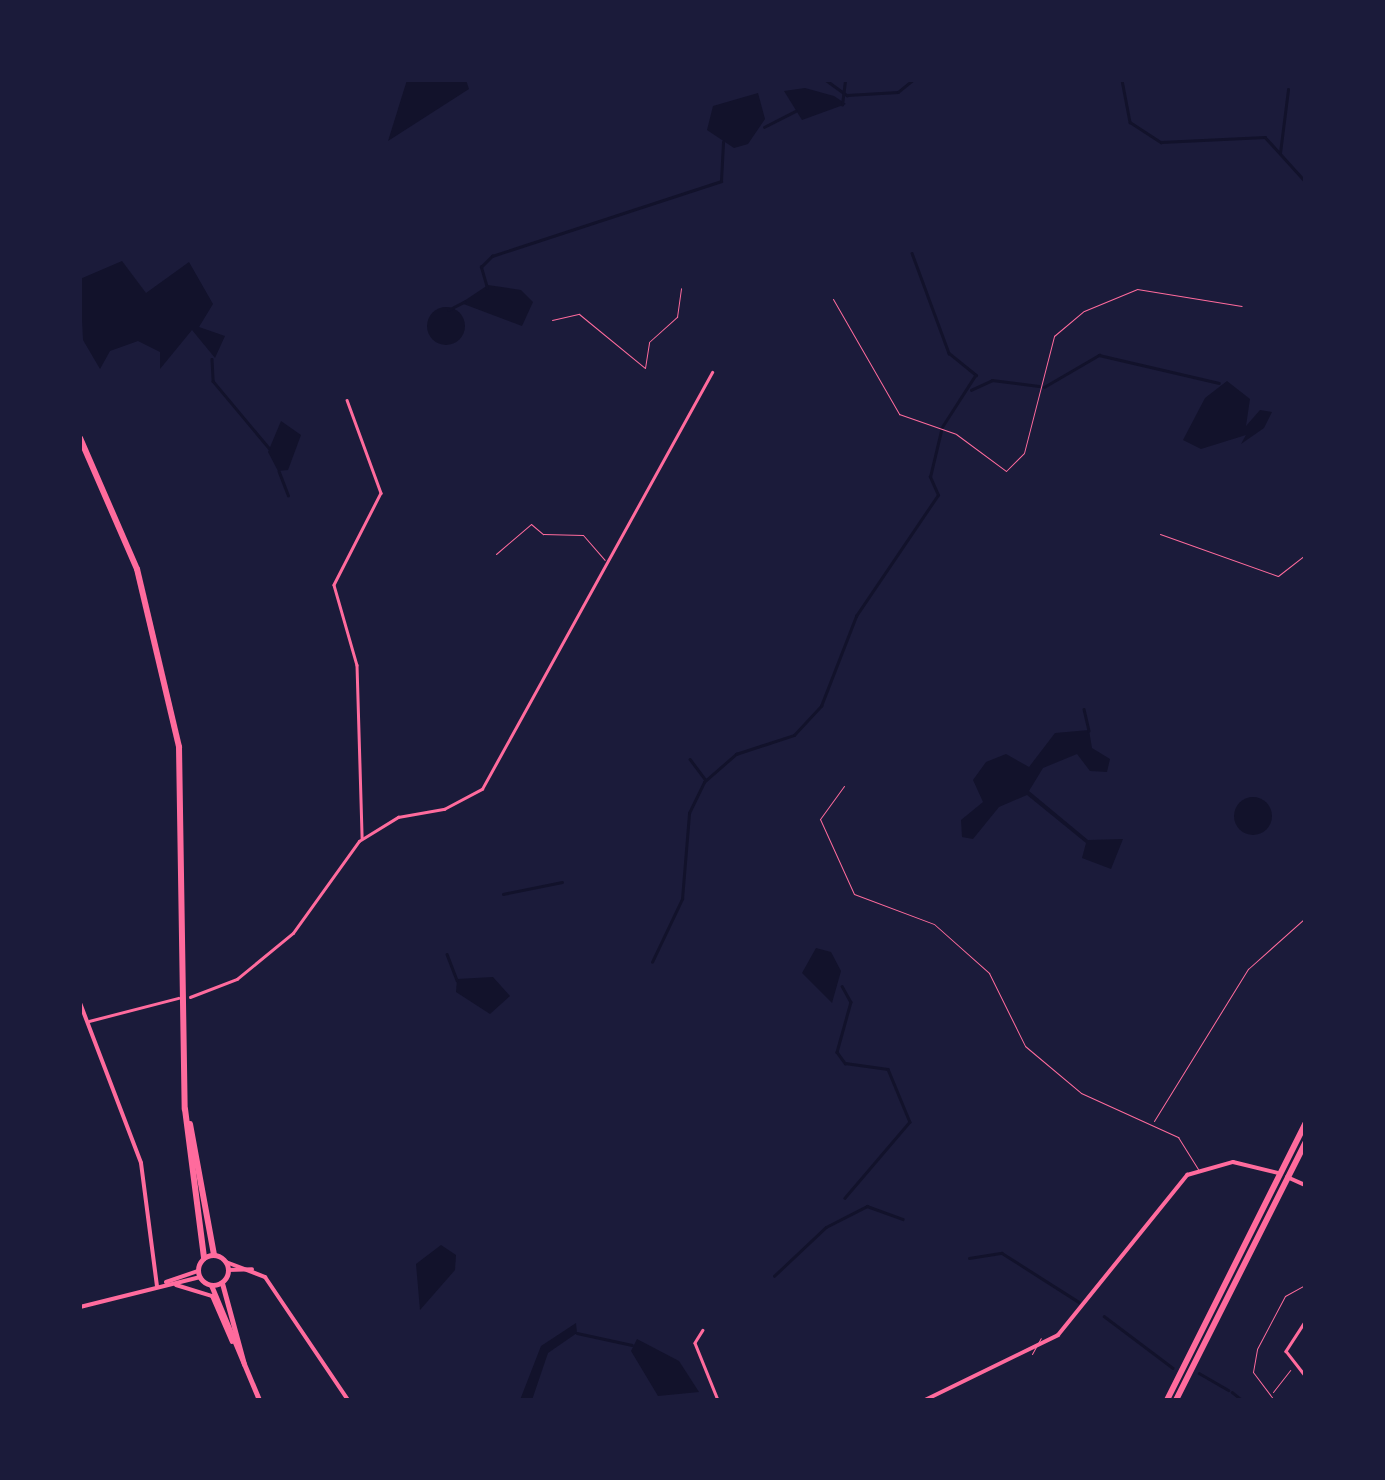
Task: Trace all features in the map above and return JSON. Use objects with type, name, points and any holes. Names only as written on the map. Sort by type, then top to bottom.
[{"type":"highway","points":[[80,438],[137,569],[173,706],[187,848],[184,1056],[204,1258]]},
{"type":"highway","points":[[184,1056],[214,1255]]},
{"type":"highway","points":[[1167,1400],[1305,1124]]},
{"type":"highway","points":[[1176,1400],[1305,1143]]},
{"type":"main road","points":[[245,1367],[221,1282],[227,1266],[214,1255],[204,1258],[199,1274],[210,1284],[232,1342],[259,1400]]},
{"type":"main road","points":[[210,1284],[221,1282]]},
{"type":"street","points":[[190,997],[237,979],[283,942],[362,840],[482,789],[712,372]]},
{"type":"street","points":[[346,400],[382,492],[334,584],[357,665],[362,840]]},
{"type":"street","points":[[88,1021],[178,998]]},
{"type":"street","points":[[80,1003],[141,1163],[159,1286]]},
{"type":"street","points":[[925,1400],[1047,1344],[1168,1190],[1198,1170],[1233,1162],[1270,1170],[1302,1183]]},
{"type":"street","points":[[227,1266],[260,1272],[348,1400]]},
{"type":"street","points":[[80,1307],[199,1274]]},
{"type":"street","points":[[159,1286],[208,1293],[232,1342]]},
{"type":"street","points":[[1305,1322],[1287,1345],[1292,1367],[1305,1375]]},
{"type":"street","points":[[703,1330],[696,1348],[718,1400]]},
{"type":"lane","points":[[496,554],[531,524],[543,534],[582,535],[607,561]]},
{"type":"lane","points":[[844,786],[820,819],[854,894],[934,924],[989,973],[1025,1046],[1082,1093],[1153,1124],[1185,1143],[1198,1170]]},
{"type":"lane","points":[[1153,1124],[1248,969],[1305,918]]},
{"type":"lane","points":[[1032,1354],[1032,1339],[1047,1344]]},
{"type":"path","points":[[552,320],[578,314],[645,368],[649,342],[677,317],[680,288]]},
{"type":"path","points":[[833,299],[899,414],[956,434],[1006,472],[1024,454],[1054,336],[1084,311],[1137,288],[1242,306]]},
{"type":"path","points":[[1160,534],[1278,576],[1305,555]]},
{"type":"path","points":[[1274,1400],[1253,1372],[1260,1338],[1285,1296],[1305,1286]]},
{"type":"path","points":[[1272,1393],[1292,1367]]},
{"type":"shaded area","points":[[407,80],[466,80],[469,89],[388,141]]},
{"type":"shaded area","points":[[805,88],[834,96],[846,104],[802,120],[784,91]]},
{"type":"shaded area","points":[[758,93],[765,119],[748,144],[734,148],[707,130],[713,106]]},
{"type":"shaded area","points":[[122,261],[146,293],[189,262],[213,304],[199,327],[225,336],[215,358],[192,330],[160,369],[160,352],[138,341],[110,351],[100,369],[83,340],[80,279]]},
{"type":"shaded area","points":[[488,285],[521,290],[533,302],[522,326],[461,303]]},
{"type":"shaded area","points":[[446,307],[459,313],[465,326],[459,339],[446,345],[433,339],[427,326],[433,313]]},
{"type":"shaded area","points":[[1227,381],[1250,399],[1246,426],[1260,410],[1272,412],[1264,428],[1241,444],[1246,435],[1201,449],[1183,440],[1205,398]]},
{"type":"shaded area","points":[[281,421],[301,435],[288,470],[278,471],[268,452]]},
{"type":"shaded area","points":[[1089,730],[1092,748],[1110,759],[1107,772],[1090,771],[1077,754],[1043,768],[1029,791],[1088,840],[1123,839],[1111,869],[1082,858],[1086,843],[1027,795],[999,807],[973,839],[962,837],[961,820],[983,802],[973,780],[986,762],[1006,754],[1029,767],[1055,733]]},
{"type":"shaded area","points":[[1253,797],[1266,803],[1272,816],[1266,829],[1253,835],[1240,829],[1234,816],[1240,803]]},
{"type":"shaded area","points":[[816,948],[831,952],[841,971],[832,1003],[802,973]]},
{"type":"shaded area","points":[[493,977],[510,996],[490,1014],[456,992],[457,979]]},
{"type":"shaded area","points":[[441,1245],[456,1255],[455,1270],[420,1310],[416,1264]]},
{"type":"shaded area","points":[[576,1323],[577,1333],[548,1353],[532,1400],[520,1400],[541,1346]]},
{"type":"shaded area","points":[[637,1339],[679,1361],[699,1392],[658,1396],[631,1351]]},
{"type":"waterway","points":[[826,80],[847,95],[898,92],[913,80]]},
{"type":"waterway","points":[[842,105],[845,80]]},
{"type":"waterway","points":[[1122,80],[1130,122],[1161,142],[1265,137],[1305,181]]},
{"type":"waterway","points":[[1280,153],[1288,90]]},
{"type":"waterway","points":[[764,127],[795,111]]},
{"type":"waterway","points":[[487,288],[481,267],[492,256],[721,181],[723,142]]},
{"type":"waterway","points":[[912,253],[949,353],[976,375],[942,428]]},
{"type":"waterway","points":[[448,310],[464,302]]},
{"type":"waterway","points":[[1044,387],[1099,355],[1219,383]]},
{"type":"waterway","points":[[212,359],[213,381],[269,448]]},
{"type":"waterway","points":[[971,390],[992,380],[1039,386]]},
{"type":"waterway","points":[[652,962],[682,899],[689,813],[704,782],[736,754],[794,735],[821,706],[856,616],[938,495],[930,477],[941,431]]},
{"type":"waterway","points":[[279,471],[288,495]]},
{"type":"waterway","points":[[1084,709],[1089,730]]},
{"type":"waterway","points":[[690,759],[706,780]]},
{"type":"waterway","points":[[503,894],[562,882]]},
{"type":"waterway","points":[[447,954],[457,980]]},
{"type":"waterway","points":[[842,986],[851,1002],[837,1052],[845,1063],[888,1069],[910,1122],[845,1198]]},
{"type":"waterway","points":[[774,1276],[826,1227],[867,1206],[903,1219]]},
{"type":"waterway","points":[[969,1258],[1002,1253],[1079,1302]]},
{"type":"waterway","points":[[1104,1316],[1173,1368]]},
{"type":"waterway","points":[[577,1333],[632,1345]]},
{"type":"waterway","points":[[1199,1373],[1229,1390]]},
{"type":"waterway","points":[[1232,1392],[1242,1400]]}]
